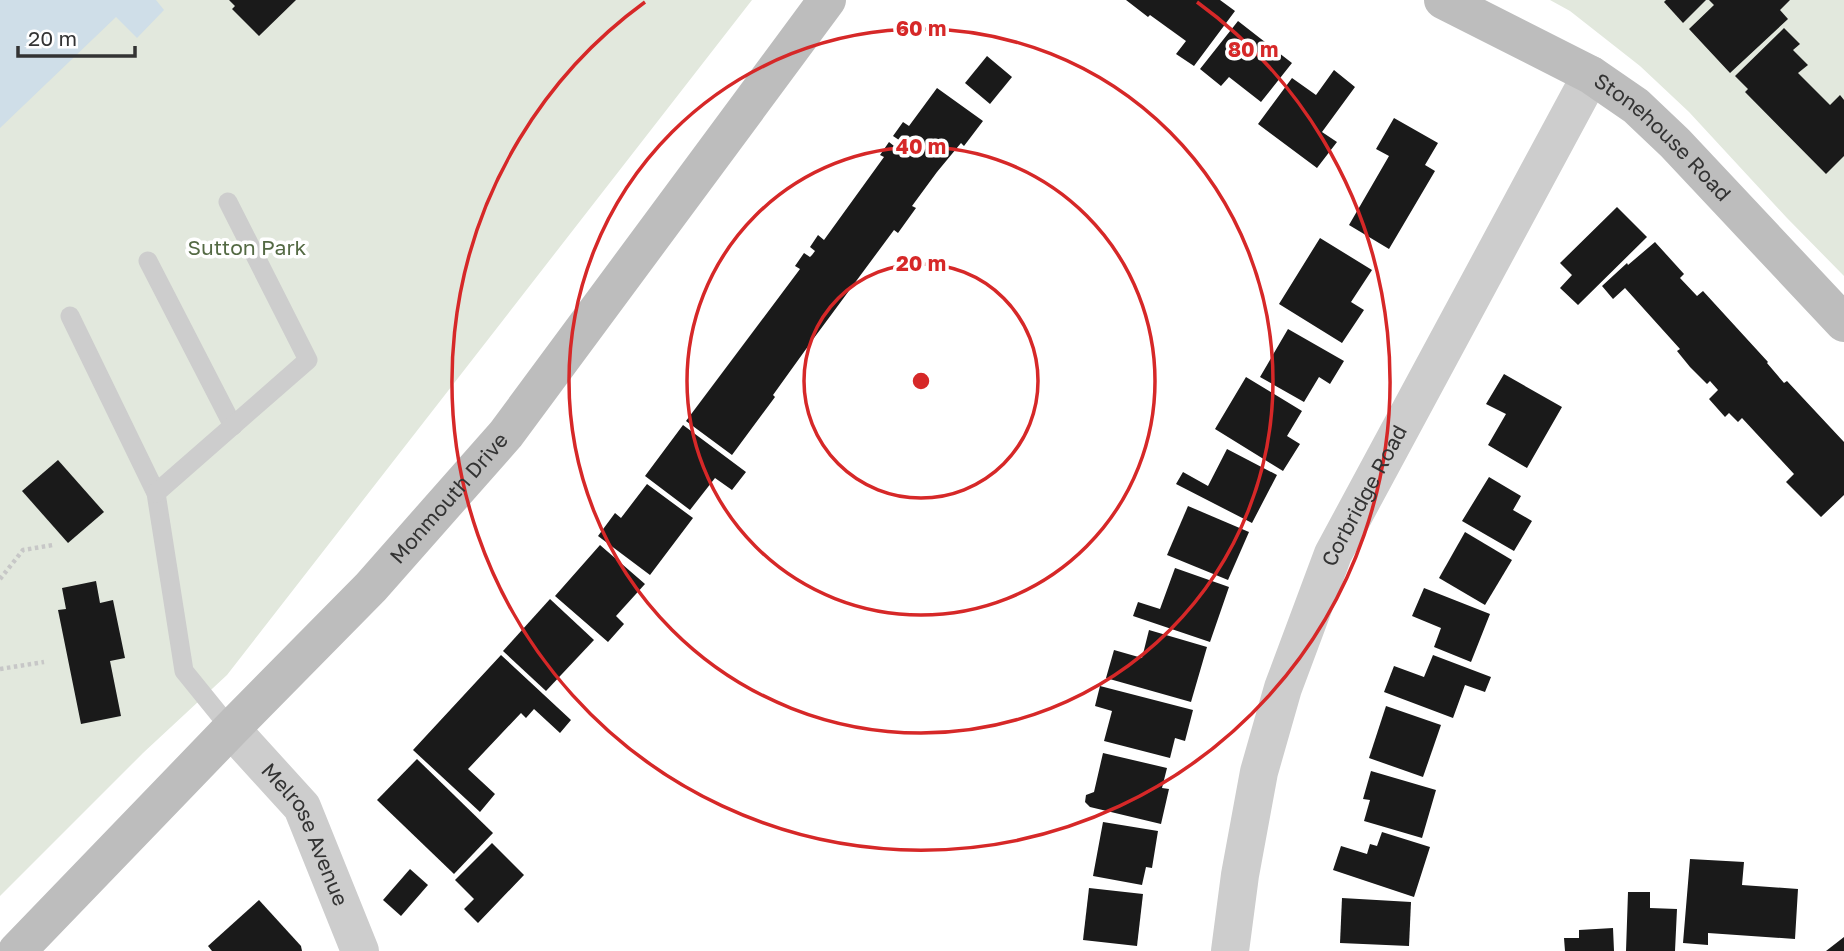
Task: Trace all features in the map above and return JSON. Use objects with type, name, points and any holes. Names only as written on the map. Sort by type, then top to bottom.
[{"type":"street","name":"Monmouth Drive","points":[[17,951],[371,587],[506,434],[827,0]]},
{"type":"street","name":"Stonehouse Road","points":[[1444,0],[1591,75],[1636,106],[1675,143],[1844,323]]},
{"type":"street","name":"Corbridge Road","points":[[1230,951],[1240,875],[1259,772],[1283,688],[1333,554],[1591,75]]},
{"type":"street","name":"Melrose Avenue","points":[[231,729],[302,807],[360,951]]},
{"type":"lane","points":[[156,493],[308,360],[228,202]]},
{"type":"lane","points":[[148,261],[233,426]]},
{"type":"lane","points":[[70,316],[156,493],[184,671],[231,729]]},
{"type":"path","points":[[0,579],[23,550],[53,545]]},
{"type":"path","points":[[0,669],[44,662]]},
{"type":"green space","name":"Sutton Park","points":[[0,0],[752,0],[227,675],[143,753],[0,896]]},
{"type":"green space","points":[[1550,0],[1844,0],[1844,276],[1689,112],[1640,66],[1570,11]]},
{"type":"shaded area","points":[[0,0],[156,0],[164,10],[137,38],[116,17],[0,128]]},
{"type":"building","points":[[229,0],[296,0],[259,36],[232,9],[235,6]]},
{"type":"building","points":[[1126,0],[1220,0],[1235,11],[1194,66],[1176,54],[1186,41]]},
{"type":"building","points":[[1706,0],[1683,23],[1664,2]]},
{"type":"building","points":[[1709,0],[1790,0],[1780,10],[1788,19],[1730,73],[1689,29],[1714,5]]},
{"type":"building","points":[[1238,21],[1292,63],[1261,102],[1229,77],[1221,86],[1200,69]]},
{"type":"building","points":[[1784,28],[1800,44],[1793,50],[1808,65],[1798,73],[1830,105],[1840,95],[1844,100],[1844,156],[1826,174],[1745,92],[1748,89],[1735,76]]},
{"type":"building","points":[[987,56],[1012,77],[990,104],[965,83]]},
{"type":"building","points":[[1334,70],[1355,87],[1322,132],[1337,142],[1317,168],[1258,124],[1292,78],[1316,95]]},
{"type":"building","points":[[937,88],[983,121],[964,146],[961,143],[937,172],[912,206],[916,208],[898,233],[894,230],[732,455],[686,421],[800,269],[795,266],[804,253],[810,257],[812,255],[815,251],[810,247],[818,235],[824,240],[884,157],[880,155],[889,142],[894,146],[899,140],[893,136],[903,122],[909,126]]},
{"type":"building","points":[[1394,118],[1438,143],[1425,165],[1435,171],[1389,249],[1349,225],[1389,156],[1376,149]]},
{"type":"building","points":[[1617,207],[1647,237],[1578,305],[1560,288],[1572,275],[1560,263]]},
{"type":"building","points":[[1320,238],[1372,270],[1351,302],[1364,310],[1342,343],[1279,304]]},
{"type":"building","points":[[1655,242],[1684,274],[1680,278],[1697,296],[1703,291],[1784,383],[1787,381],[1844,442],[1844,495],[1821,517],[1786,482],[1794,474],[1742,418],[1738,422],[1729,413],[1725,417],[1709,399],[1718,390],[1710,381],[1707,384],[1690,367],[1677,351],[1680,349],[1625,288],[1613,299],[1602,286]]},
{"type":"building","points":[[1288,329],[1344,361],[1330,384],[1319,377],[1304,402],[1260,377]]},
{"type":"building","points":[[1504,374],[1562,407],[1527,468],[1488,445],[1506,414],[1486,404]]},
{"type":"building","points":[[1246,377],[1302,411],[1287,436],[1300,444],[1283,471],[1215,429]]},
{"type":"building","points":[[683,425],[746,472],[732,490],[715,478],[690,510],[645,476]]},
{"type":"building","points":[[1227,449],[1277,475],[1252,523],[1176,484],[1183,472],[1208,486]]},
{"type":"building","points":[[58,460],[104,512],[68,543],[22,491]]},
{"type":"building","points":[[1489,477],[1521,496],[1513,510],[1532,521],[1514,551],[1462,521]]},
{"type":"building","points":[[647,484],[693,518],[650,575],[598,536],[615,513],[621,518]]},
{"type":"building","points":[[1188,506],[1249,532],[1228,580],[1167,555]]},
{"type":"building","points":[[1465,532],[1512,560],[1485,605],[1439,578]]},
{"type":"building","points":[[600,545],[645,584],[616,616],[624,624],[608,642],[555,596]]},
{"type":"building","points":[[1175,568],[1229,587],[1210,642],[1133,616],[1138,602],[1160,609]]},
{"type":"building","points":[[96,581],[100,603],[113,600],[125,658],[110,661],[121,716],[81,724],[58,610],[66,609],[62,588]]},
{"type":"building","points":[[1424,588],[1490,614],[1471,662],[1434,647],[1441,628],[1412,616]]},
{"type":"building","points":[[550,599],[594,640],[546,691],[503,651]]},
{"type":"building","points":[[1149,630],[1207,647],[1191,702],[1106,678],[1114,650],[1142,658]]},
{"type":"building","points":[[501,655],[571,720],[560,733],[534,709],[526,718],[521,713],[468,769],[495,794],[480,812],[413,750]]},
{"type":"building","points":[[1433,655],[1491,677],[1485,692],[1465,685],[1453,718],[1384,692],[1394,666],[1424,677]]},
{"type":"building","points":[[1100,686],[1193,710],[1185,741],[1175,738],[1170,758],[1104,741],[1112,711],[1095,706]]},
{"type":"building","points":[[1386,706],[1441,725],[1423,777],[1369,758]]},
{"type":"building","points":[[1103,753],[1167,768],[1162,788],[1169,789],[1161,824],[1090,807],[1085,802],[1086,795],[1094,792]]},
{"type":"building","points":[[417,759],[493,833],[454,874],[377,800]]},
{"type":"building","points":[[1371,771],[1436,790],[1422,838],[1364,821],[1370,800],[1363,799]]},
{"type":"building","points":[[1103,822],[1158,831],[1152,868],[1146,867],[1142,885],[1093,876]]},
{"type":"building","points":[[1382,832],[1430,847],[1414,897],[1333,870],[1341,846],[1367,854],[1370,844],[1377,846]]},
{"type":"building","points":[[492,843],[524,875],[478,923],[464,909],[474,899],[455,880]]},
{"type":"building","points":[[1690,859],[1744,862],[1742,885],[1798,889],[1795,939],[1708,933],[1708,945],[1683,943]]},
{"type":"building","points":[[410,869],[428,885],[401,916],[383,900]]},
{"type":"building","points":[[1089,888],[1143,894],[1137,946],[1083,940]]},
{"type":"building","points":[[1628,892],[1650,892],[1650,908],[1677,909],[1675,951],[1626,951]]},
{"type":"building","points":[[1342,898],[1411,902],[1409,946],[1340,943]]},
{"type":"building","points":[[259,900],[301,946],[302,951],[212,951],[208,946]]},
{"type":"building","points":[[1613,928],[1614,951],[1565,951],[1564,938],[1579,938],[1579,930]]},
{"type":"building","points":[[1844,937],[1844,951],[1826,951]]}]
